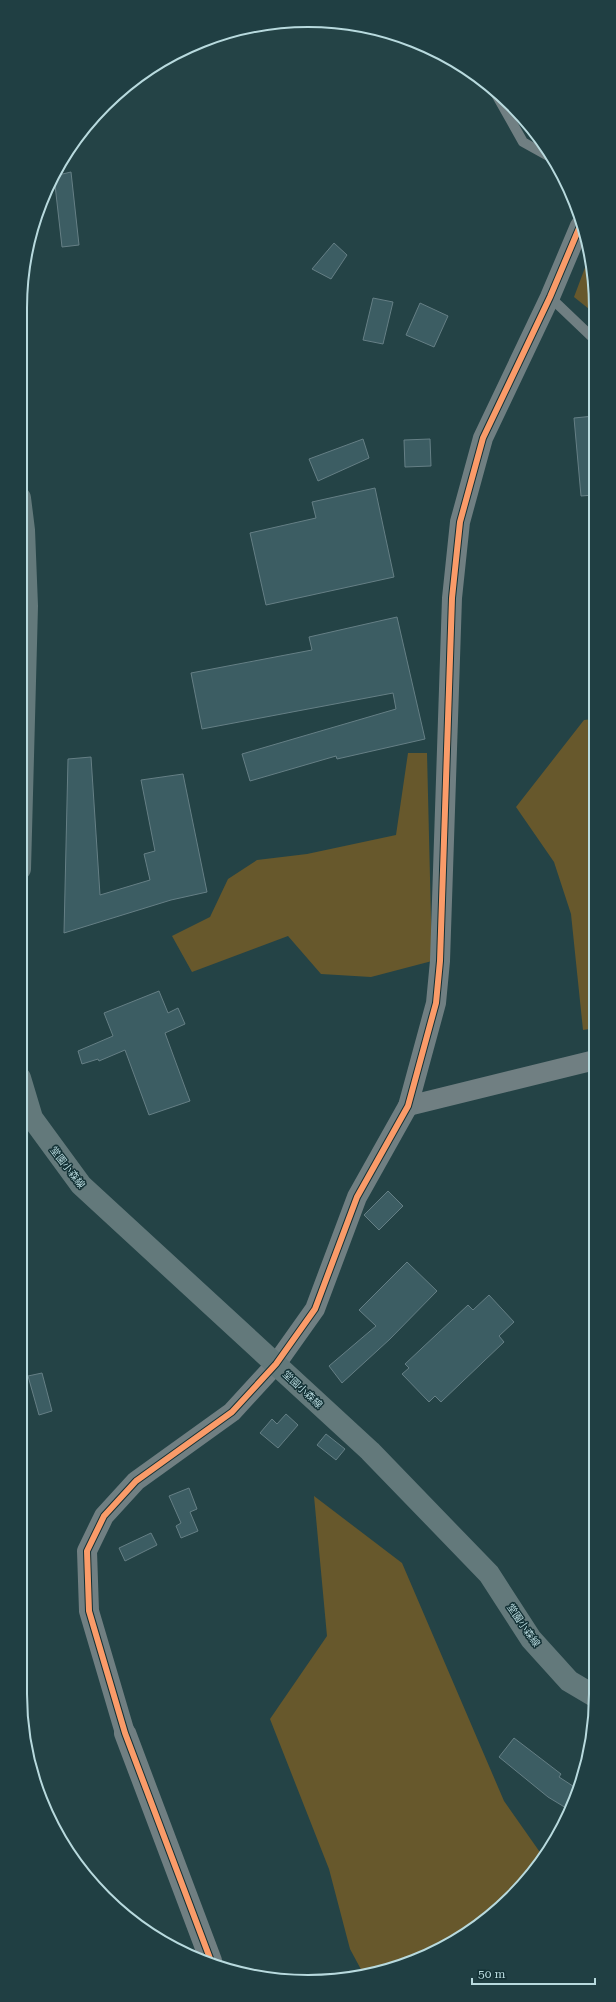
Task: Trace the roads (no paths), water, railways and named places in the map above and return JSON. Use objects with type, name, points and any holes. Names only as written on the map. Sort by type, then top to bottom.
[{"type":"main road","points":[[27,587],[27,639]]},
{"type":"main road","name":"堂園小森線","points":[[27,1121],[80,1184],[370,1451],[489,1574],[531,1638],[569,1681],[589,1693]]},
{"type":"street","points":[[209,1957],[125,1733],[89,1611],[87,1551],[104,1516],[136,1480],[232,1412],[276,1364],[315,1309],[357,1197],[408,1106],[436,1003],[440,961],[452,598],[460,522],[483,438],[550,297],[578,231]]},
{"type":"street","points":[[408,1106],[589,1061]]},
{"type":"lane","points":[[502,105],[523,142],[542,153]]},
{"type":"lane","points":[[550,297],[589,334]]}]
